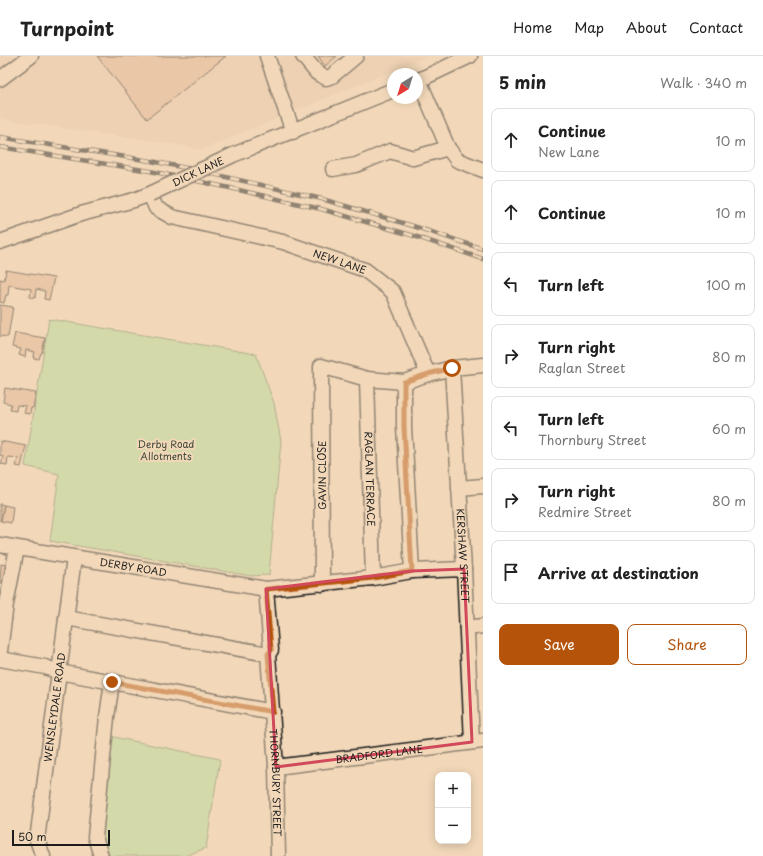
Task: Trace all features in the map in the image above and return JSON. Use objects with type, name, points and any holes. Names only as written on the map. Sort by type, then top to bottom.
[{"type":"street","points":[[0,79],[31,56]]},
{"type":"street","points":[[267,56],[293,132]]},
{"type":"street","points":[[303,56],[317,73],[326,78],[332,76],[356,56]]},
{"type":"street","points":[[423,78],[470,56]]},
{"type":"street","points":[[423,91],[448,148],[457,160],[483,170]]},
{"type":"street","name":"DICK LANE","points":[[0,242],[81,214],[128,202],[150,194],[233,155],[293,132],[387,93]]},
{"type":"street","points":[[333,169],[356,165],[390,151],[413,158],[448,148]]},
{"type":"street","name":"NEW LANE","points":[[150,194],[156,208],[172,217],[283,242],[366,270],[393,292],[428,374]]},
{"type":"street","points":[[367,379],[404,382],[452,368],[483,365]]},
{"type":"street","name":"GAVIN CLOSE","points":[[322,584],[321,366],[367,379]]},
{"type":"street","name":"KERSHAW STREET","points":[[452,368],[467,628],[478,742]]},
{"type":"street","name":"RAGLAN TERRACE","points":[[367,379],[373,578]]},
{"type":"street","points":[[404,382],[404,427],[412,571]]},
{"type":"street","points":[[459,488],[483,486]]},
{"type":"street","name":"DERBY ROAD","points":[[0,546],[266,589],[373,578],[412,571],[464,569]]},
{"type":"street","points":[[0,651],[3,603],[17,548]]},
{"type":"street","name":"WENSLEYDALE ROAD","points":[[43,856],[37,840],[74,558]]},
{"type":"street","name":"THORNBURY STREET","points":[[266,589],[271,650],[268,654],[276,767],[278,856]]},
{"type":"street","points":[[66,618],[268,654]]},
{"type":"street","points":[[467,628],[483,626]]},
{"type":"street","points":[[0,659],[45,667],[59,672],[273,712]]},
{"type":"street","points":[[102,856],[95,837],[112,682]]},
{"type":"street","name":"BRADFORD LANE","points":[[276,767],[478,742]]},
{"type":"highlighted area","points":[[464,569],[472,742],[276,767],[266,589],[412,571]]},
{"type":"shaded area","points":[[0,56],[428,56],[399,68],[387,68],[387,73],[202,150],[178,145],[0,119]]},
{"type":"green space","name":"Derby Road Allotments","points":[[49,319],[256,354],[274,403],[281,441],[269,575],[251,576],[50,541],[59,474],[25,466]]},
{"type":"green space","points":[[109,736],[220,759],[206,848],[185,856],[104,856],[97,836]]},
{"type":"building","points":[[97,56],[226,56],[147,119]]},
{"type":"building","points":[[318,56],[337,56],[325,66]]},
{"type":"building","points":[[6,270],[54,278],[49,300],[44,299],[45,291],[36,289],[35,298],[30,297],[31,289],[9,285],[8,295],[6,295],[4,303],[0,302],[0,279],[4,280]]},
{"type":"building","points":[[0,305],[13,307],[8,337],[0,336]]},
{"type":"building","points":[[15,333],[45,338],[42,353],[39,359],[33,358],[35,352],[26,350],[25,357],[19,355],[21,349],[12,347]]},
{"type":"building","points":[[5,388],[36,393],[33,408],[31,408],[30,414],[24,413],[26,406],[17,405],[16,411],[10,410],[11,404],[3,402]]},
{"type":"building","points":[[0,441],[26,446],[21,467],[16,466],[18,458],[8,457],[7,465],[1,464],[3,456],[0,455]]},
{"type":"building","points":[[0,504],[4,505],[1,521],[0,521]]},
{"type":"building","points":[[4,505],[13,507],[11,523],[1,521]]},
{"type":"building","points":[[1,564],[10,566],[7,584],[0,583]]},
{"type":"railway","points":[[0,137],[151,161],[322,199],[413,226],[483,249]]},
{"type":"railway","points":[[0,147],[150,171],[321,209],[411,235],[483,259]]},
{"type":"route","points":[[112,682],[273,712],[268,654],[271,650],[266,589],[373,578],[412,571],[404,427],[404,382],[452,368]]}]
